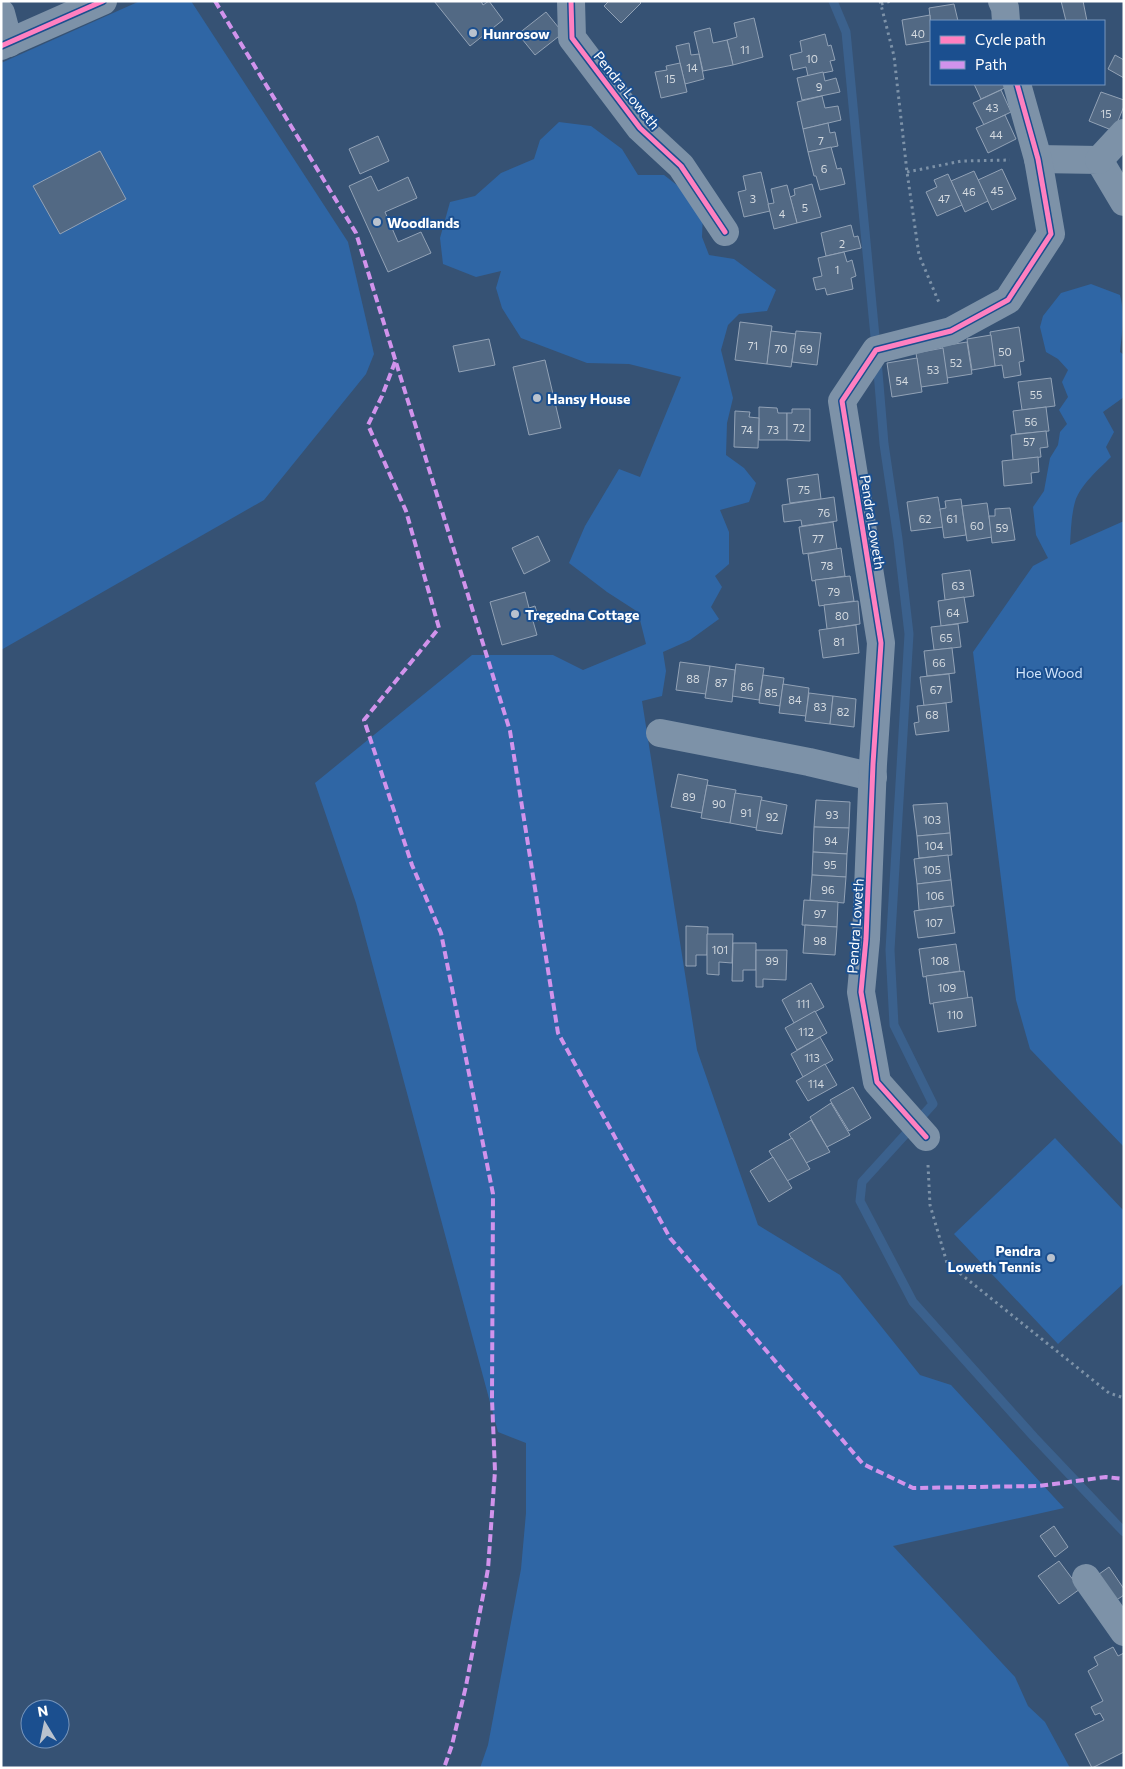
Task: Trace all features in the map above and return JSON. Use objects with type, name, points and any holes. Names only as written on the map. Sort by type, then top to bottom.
[{"type":"street","points":[[1,13],[5,45],[103,1]]},
{"type":"street","name":"Pendra Loweth","points":[[571,1],[572,38],[640,128],[681,166],[725,232]]},
{"type":"street","points":[[1002,1],[1005,8],[1006,20]]},
{"type":"street","name":"Pendra Loweth","points":[[926,1137],[878,1082],[861,992],[866,939],[881,644],[842,400],[876,350],[951,331],[1008,300],[1051,234],[1038,159],[1017,85]]},
{"type":"street","points":[[1038,159],[1099,160],[1124,133]]},
{"type":"street","points":[[1099,160],[1124,202]]},
{"type":"street","points":[[660,733],[809,762],[873,777]]},
{"type":"street","points":[[1086,1578],[1124,1632]]},
{"type":"path","points":[[891,1],[880,3],[894,56],[919,256],[951,331]]},
{"type":"path","points":[[907,172],[962,161],[1038,159]]},
{"type":"path","points":[[926,1137],[930,1205],[947,1263],[1109,1393],[1124,1398]]},
{"type":"green space","points":[[140,1],[191,1],[348,242],[374,354],[366,374],[264,500],[1,650],[1,63]]},
{"type":"green space","points":[[559,122],[591,126],[622,149],[638,175],[664,175],[682,189],[703,213],[702,237],[709,255],[734,259],[776,290],[767,311],[739,314],[728,325],[721,350],[733,398],[727,423],[726,455],[744,468],[756,483],[749,502],[720,510],[729,532],[729,564],[715,576],[722,587],[711,607],[719,619],[690,640],[663,652],[666,671],[662,696],[642,701],[697,1050],[758,1225],[840,1275],[920,1375],[951,1385],[1064,1508],[893,1546],[1015,1677],[1028,1706],[1045,1722],[1070,1768],[480,1768],[488,1745],[521,1569],[526,1513],[526,1443],[498,1432],[356,903],[315,783],[472,655],[553,655],[583,670],[646,644],[638,612],[607,592],[569,563],[585,526],[619,469],[640,477],[681,377],[629,364],[587,363],[521,338],[502,308],[496,288],[501,271],[476,277],[443,264],[440,238],[450,202],[475,196],[501,173],[534,159],[540,140]]},
{"type":"green space","name":"Hoe Wood","points":[[1091,284],[1120,295],[1123,316],[1120,352],[1124,355],[1124,397],[1103,412],[1114,432],[1106,447],[1111,457],[1090,478],[1077,496],[1071,524],[1070,545],[1124,521],[1124,1147],[1030,1049],[1016,1000],[973,652],[1033,566],[1048,558],[1036,535],[1033,507],[1044,491],[1050,458],[1058,445],[1060,432],[1067,424],[1059,410],[1068,397],[1062,382],[1068,370],[1058,359],[1046,352],[1040,327],[1043,316],[1061,293]]},
{"type":"green space","name":"Pendra Loweth Tennis","points":[[1055,1138],[1124,1211],[1124,1283],[1058,1344],[954,1234]]},
{"type":"building","name":"Hunrosow","points":[[434,1],[481,1],[483,5],[489,1],[503,20],[470,46]]},
{"type":"building","points":[[609,1],[639,1],[641,3],[621,23],[604,6]]},
{"type":"building","points":[[1061,1],[1083,1],[1087,20],[1066,20]]},
{"type":"building","points":[[954,4],[958,20],[930,20],[929,8]]},
{"type":"building","points":[[546,12],[563,33],[535,55],[518,34]]},
{"type":"building","points":[[930,15],[930,41],[906,45],[902,20]]},
{"type":"building","points":[[754,18],[763,57],[733,65],[727,40],[737,37],[734,23]]},
{"type":"building","points":[[710,28],[713,43],[727,40],[733,65],[703,71],[694,32]]},
{"type":"building","points":[[825,34],[828,46],[831,45],[835,60],[830,61],[833,71],[808,76],[806,67],[793,70],[790,55],[802,52],[800,41]]},
{"type":"building","points":[[689,43],[691,55],[699,54],[704,79],[685,84],[676,46]]},
{"type":"building","points":[[1115,55],[1124,60],[1124,78],[1108,69]]},
{"type":"building","points":[[680,63],[687,92],[661,98],[655,72],[667,70],[666,66]]},
{"type":"building","points":[[823,72],[825,81],[836,78],[840,92],[802,100],[797,78]]},
{"type":"building","points":[[974,85],[1009,86],[981,99]]},
{"type":"building","points":[[1001,90],[1011,112],[984,125],[973,103]]},
{"type":"building","points":[[1101,92],[1124,100],[1124,106],[1114,131],[1089,121]]},
{"type":"building","points":[[822,96],[825,108],[838,106],[841,120],[803,129],[797,102]]},
{"type":"building","points":[[1005,115],[1016,139],[988,153],[976,128]]},
{"type":"building","points":[[828,123],[830,133],[835,132],[838,146],[808,152],[803,129]]},
{"type":"building","points":[[378,136],[389,161],[360,174],[349,149]]},
{"type":"building","points":[[831,147],[837,169],[841,168],[845,184],[820,190],[816,176],[814,176],[808,152]]},
{"type":"building","points":[[100,151],[126,199],[60,234],[33,186]]},
{"type":"building","points":[[1002,169],[1016,199],[992,210],[978,180]]},
{"type":"building","points":[[974,171],[988,201],[965,212],[951,181]]},
{"type":"building","points":[[761,172],[770,211],[744,217],[738,192],[746,190],[743,176]]},
{"type":"building","points":[[948,174],[962,205],[937,216],[926,192],[937,187],[934,180]]},
{"type":"building","name":"Woodlands","points":[[371,176],[378,191],[408,177],[417,198],[385,212],[398,242],[421,232],[431,253],[388,272],[349,186]]},
{"type":"building","points":[[812,184],[821,217],[797,223],[790,197],[795,195],[794,189]]},
{"type":"building","points":[[787,185],[797,223],[774,229],[768,204],[774,203],[771,189]]},
{"type":"building","points":[[851,225],[854,237],[858,236],[861,248],[826,256],[821,233]]},
{"type":"building","points":[[844,252],[847,262],[852,260],[856,276],[851,278],[853,289],[827,295],[825,288],[816,290],[813,278],[822,276],[818,258]]},
{"type":"building","points":[[740,322],[772,326],[767,364],[735,360]]},
{"type":"building","points":[[1019,327],[1024,361],[1019,362],[1021,375],[1004,378],[1002,365],[995,366],[990,332]]},
{"type":"building","points":[[771,331],[796,334],[791,367],[767,364]]},
{"type":"building","points":[[796,331],[821,333],[817,365],[792,362]]},
{"type":"building","points":[[991,335],[995,366],[972,370],[967,339]]},
{"type":"building","points":[[489,339],[495,365],[459,372],[453,346]]},
{"type":"building","points":[[967,342],[972,374],[947,378],[942,346]]},
{"type":"building","points":[[943,348],[948,383],[921,387],[916,353]]},
{"type":"building","points":[[917,358],[922,392],[892,397],[887,363]]},
{"type":"building","name":"Hansy House","points":[[545,360],[561,428],[529,435],[513,367]]},
{"type":"building","points":[[1051,378],[1055,406],[1022,410],[1018,382]]},
{"type":"building","points":[[759,407],[777,408],[778,413],[787,413],[787,440],[759,440]]},
{"type":"building","points":[[1046,407],[1049,431],[1016,434],[1013,411]]},
{"type":"building","points":[[792,409],[810,409],[810,441],[787,440],[787,413],[792,413]]},
{"type":"building","points":[[735,411],[750,412],[749,417],[759,418],[758,448],[734,447]]},
{"type":"building","points":[[1046,431],[1048,447],[1040,448],[1041,457],[1013,460],[1011,435]]},
{"type":"building","points":[[1038,457],[1039,472],[1031,473],[1032,483],[1004,486],[1002,461]]},
{"type":"building","points":[[818,474],[821,499],[790,503],[787,479]]},
{"type":"building","points":[[834,497],[837,521],[802,526],[801,520],[784,522],[782,505]]},
{"type":"building","points":[[938,497],[943,527],[911,531],[907,502]]},
{"type":"building","points":[[961,499],[966,535],[944,538],[940,509],[946,508],[945,501]]},
{"type":"building","points":[[987,503],[992,537],[967,541],[962,506]]},
{"type":"building","points":[[1010,508],[1015,540],[992,543],[989,516],[995,516],[995,509]]},
{"type":"building","points":[[833,522],[837,549],[803,554],[799,527]]},
{"type":"building","points":[[538,536],[550,561],[524,574],[512,548]]},
{"type":"building","points":[[841,548],[845,576],[812,581],[808,554]]},
{"type":"building","points":[[970,570],[974,596],[945,600],[942,574]]},
{"type":"building","points":[[850,576],[854,601],[819,606],[815,580]]},
{"type":"building","name":"Tregedna Cottage","points":[[525,592],[529,608],[535,606],[539,620],[533,621],[537,635],[502,645],[490,602]]},
{"type":"building","points":[[964,597],[968,622],[941,626],[938,601]]},
{"type":"building","points":[[858,601],[860,624],[827,629],[824,605]]},
{"type":"building","points":[[958,624],[961,647],[934,650],[931,627]]},
{"type":"building","points":[[856,625],[859,653],[823,658],[819,630]]},
{"type":"building","points":[[952,648],[955,673],[927,676],[924,651]]},
{"type":"building","points":[[680,662],[710,666],[706,694],[676,690]]},
{"type":"building","points":[[736,664],[764,668],[759,700],[732,696]]},
{"type":"building","points":[[710,666],[735,670],[732,702],[705,698]]},
{"type":"building","points":[[949,674],[952,702],[924,706],[920,677]]},
{"type":"building","points":[[763,675],[784,678],[780,706],[759,703]]},
{"type":"building","points":[[783,684],[809,688],[806,716],[779,713]]},
{"type":"building","points":[[809,693],[833,696],[830,724],[805,721]]},
{"type":"building","points":[[833,696],[856,699],[854,727],[830,724]]},
{"type":"building","points":[[946,703],[949,731],[916,735],[914,723],[919,722],[917,706]]},
{"type":"building","points":[[678,774],[708,780],[702,813],[671,807]]},
{"type":"building","points":[[707,785],[736,790],[730,823],[701,818]]},
{"type":"building","points":[[735,793],[762,797],[757,828],[730,823]]},
{"type":"building","points":[[761,800],[787,805],[782,834],[756,830]]},
{"type":"building","points":[[816,800],[850,802],[849,828],[814,827]]},
{"type":"building","points":[[947,803],[950,833],[917,836],[913,805]]},
{"type":"building","points":[[814,827],[849,828],[847,854],[813,852]]},
{"type":"building","points":[[950,833],[952,855],[919,858],[917,836]]},
{"type":"building","points":[[813,852],[847,854],[846,877],[812,875]]},
{"type":"building","points":[[948,855],[951,880],[917,884],[914,859]]},
{"type":"building","points":[[812,875],[846,877],[844,903],[810,900]]},
{"type":"building","points":[[951,880],[954,906],[919,910],[917,884]]},
{"type":"building","points":[[804,900],[838,902],[837,927],[802,925]]},
{"type":"building","points":[[951,906],[955,933],[918,938],[914,911]]},
{"type":"building","points":[[805,925],[837,927],[835,955],[803,953]]},
{"type":"building","points":[[686,926],[708,927],[707,955],[696,955],[696,966],[686,966]]},
{"type":"building","points":[[707,934],[733,934],[732,963],[719,962],[719,975],[707,974]]},
{"type":"building","points":[[733,943],[756,943],[756,970],[743,970],[743,981],[732,981]]},
{"type":"building","points":[[956,944],[960,971],[923,977],[919,949]]},
{"type":"building","points":[[756,950],[787,950],[786,980],[763,979],[763,987],[756,987]]},
{"type":"building","points":[[964,971],[968,998],[930,1004],[926,976]]},
{"type":"building","points":[[811,983],[824,1007],[794,1023],[782,1000]]},
{"type":"building","points":[[972,997],[976,1026],[938,1032],[933,1003]]},
{"type":"building","points":[[815,1011],[827,1033],[797,1050],[785,1028]]},
{"type":"building","points":[[820,1037],[833,1060],[803,1077],[791,1054]]},
{"type":"building","points":[[825,1064],[837,1085],[808,1101],[796,1081]]},
{"type":"building","points":[[853,1087],[871,1118],[849,1131],[830,1100]]},
{"type":"building","points":[[831,1103],[850,1135],[827,1147],[810,1117]]},
{"type":"building","points":[[811,1120],[830,1152],[806,1163],[789,1134]]},
{"type":"building","points":[[792,1138],[810,1169],[787,1181],[769,1151]]},
{"type":"building","points":[[773,1157],[792,1188],[769,1202],[750,1171]]},
{"type":"building","points":[[1054,1526],[1068,1547],[1055,1557],[1040,1536]]},
{"type":"building","points":[[1059,1561],[1080,1589],[1059,1604],[1038,1576]]},
{"type":"building","points":[[1109,1567],[1124,1589],[1124,1595],[1109,1605],[1092,1579]]},
{"type":"building","points":[[1113,1647],[1118,1656],[1124,1653],[1124,1752],[1092,1768],[1075,1734],[1104,1720],[1100,1713],[1095,1715],[1091,1707],[1103,1701],[1088,1671],[1098,1665],[1094,1657]]},
{"type":"waterway","points":[[833,1],[846,32],[876,347]]},
{"type":"waterway","points":[[877,360],[884,444],[909,634],[890,950],[894,1025],[933,1104],[862,1182],[860,1201],[913,1302],[1034,1437],[1124,1532]]},
{"type":"marked path","points":[[215,1],[356,233],[510,731],[558,1033],[670,1238],[863,1464],[913,1488],[1039,1486],[1106,1477],[1124,1479]]},
{"type":"marked path","points":[[395,362],[368,425],[406,511],[439,628],[364,720],[412,865],[441,933],[493,1194],[492,1399],[495,1471],[488,1569],[466,1686],[452,1745],[444,1768]]},
{"type":"cycle path","points":[[1,46],[103,1]]},
{"type":"cycle path","points":[[571,1],[572,38],[640,128],[681,166],[725,232]]},
{"type":"cycle path","points":[[926,1137],[877,1082],[861,992],[866,939],[873,764],[881,643],[842,401],[876,350],[951,331],[1008,300],[1051,234],[1038,159],[1017,85]]},
{"type":"place","name":"Hunrosow","points":[[473,33]]},
{"type":"place","name":"Woodlands","points":[[377,222]]},
{"type":"place","name":"Hansy House","points":[[537,398]]},
{"type":"place","name":"Tregedna Cottage","points":[[515,614]]},
{"type":"place","name":"Pendra Loweth Tennis","points":[[1051,1258]]}]
